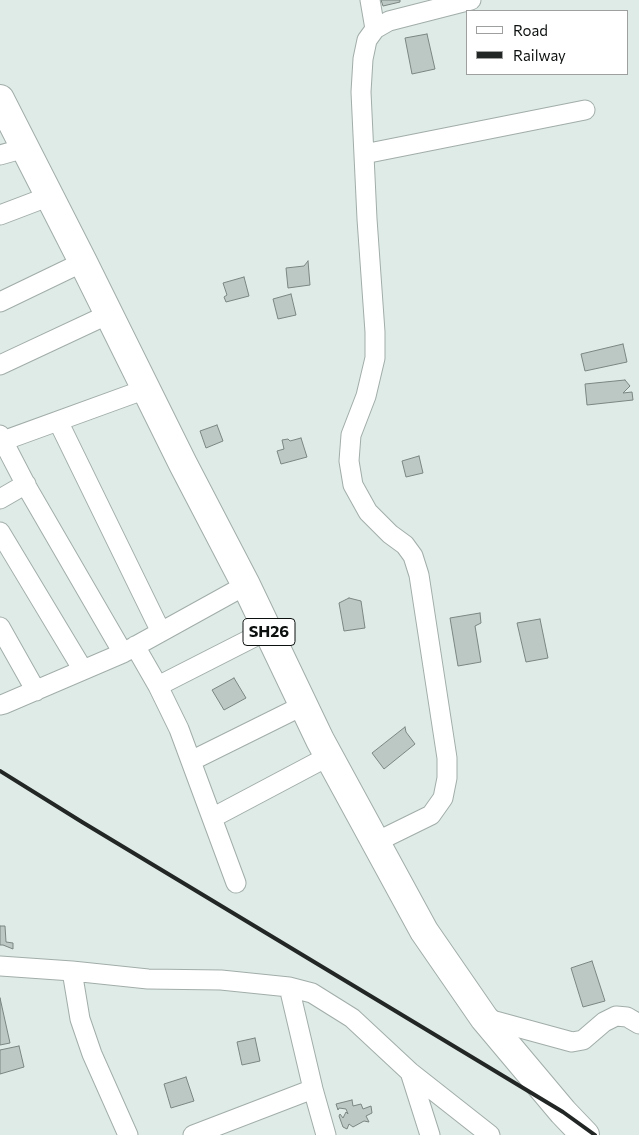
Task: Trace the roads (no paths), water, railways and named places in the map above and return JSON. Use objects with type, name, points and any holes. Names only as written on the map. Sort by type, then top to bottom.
[{"type":"main road","name":"SH26","points":[[0,98],[12,151],[50,196],[183,464],[246,585],[329,756],[424,931],[484,1018],[563,1112],[585,1135]]},
{"type":"street","points":[[370,0],[375,29]]},
{"type":"street","points":[[376,842],[431,815],[443,798],[447,778],[447,758],[419,575],[413,556],[405,545],[390,534],[368,512],[353,485],[349,461],[351,435],[366,396],[375,358],[361,92],[363,59],[367,40],[375,29],[389,21],[450,2],[471,0]]},
{"type":"street","points":[[364,154],[585,110]]},
{"type":"street","points":[[0,215],[50,196]]},
{"type":"street","points":[[0,302],[83,262]]},
{"type":"street","points":[[0,365],[109,314]]},
{"type":"street","points":[[146,389],[1,440],[26,484],[129,649],[158,686],[179,729],[236,883]]},
{"type":"street","points":[[58,421],[161,632]]},
{"type":"street","points":[[0,500],[26,484]]},
{"type":"street","points":[[0,532],[83,670]]},
{"type":"street","points":[[0,705],[129,649],[246,585]]},
{"type":"street","points":[[0,627],[36,691]]},
{"type":"street","points":[[158,686],[268,630]]},
{"type":"street","points":[[191,761],[304,705]]},
{"type":"street","points":[[212,818],[329,756]]},
{"type":"street","points":[[0,966],[72,970],[148,979],[221,980],[289,987],[312,993],[352,1018],[410,1072],[490,1135]]},
{"type":"street","points":[[72,970],[80,1019],[92,1054],[128,1135]]},
{"type":"street","points":[[289,987],[326,1135]]},
{"type":"street","points":[[484,1018],[572,1042],[583,1040],[604,1022],[616,1016],[627,1017],[639,1024]]},
{"type":"street","points":[[410,1072],[430,1135]]},
{"type":"street","points":[[193,1135],[313,1089]]},
{"type":"railway","points":[[0,771],[563,1112],[595,1135]]}]
